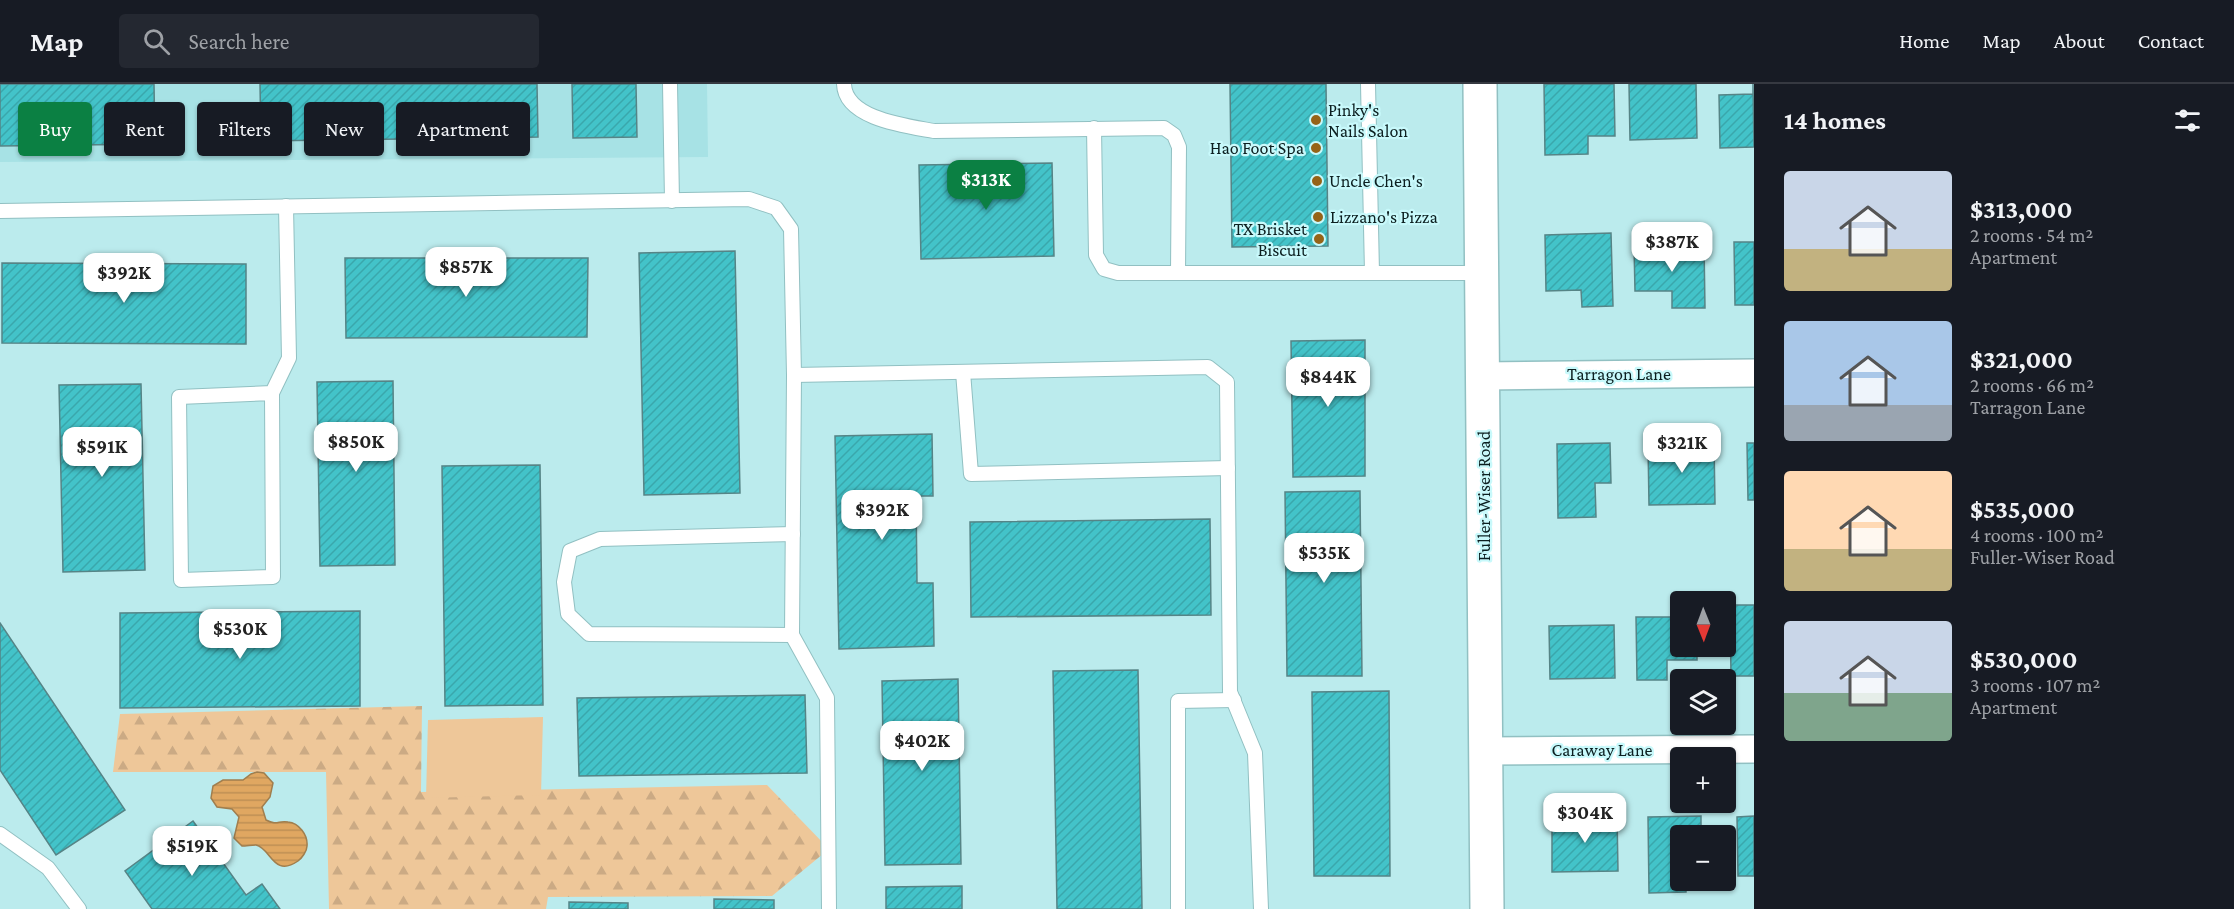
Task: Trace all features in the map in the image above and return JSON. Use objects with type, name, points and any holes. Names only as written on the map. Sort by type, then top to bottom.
[{"type":"street","name":"Fuller-Wiser Road","points":[[1480,84],[1487,909]]},
{"type":"street","name":"Tarragon Lane","points":[[1483,375],[1754,373]]},
{"type":"street","name":"Caraway Lane","points":[[1486,751],[1754,749]]},
{"type":"lane","points":[[670,84],[672,201]]},
{"type":"lane","points":[[844,84],[844,93],[856,108],[898,125],[934,130],[1164,128],[1174,135],[1179,147],[1178,273]]},
{"type":"lane","points":[[1368,84],[1372,273]]},
{"type":"lane","points":[[1094,128],[1096,255],[1104,269],[1118,273],[1482,273]]},
{"type":"lane","points":[[0,211],[749,199],[776,208],[791,229],[794,375],[792,635],[827,698],[829,909]]},
{"type":"lane","points":[[272,393],[179,397],[181,579],[273,577],[272,393],[289,358],[286,206]]},
{"type":"lane","points":[[794,375],[1208,367],[1227,382],[1230,692],[1256,753],[1261,909]]},
{"type":"lane","points":[[963,372],[971,474],[1228,468]]},
{"type":"lane","points":[[792,635],[589,634],[568,614],[564,582],[570,551],[600,539],[793,534]]},
{"type":"lane","points":[[1178,909],[1178,701],[1234,700]]},
{"type":"lane","points":[[0,834],[48,868],[79,909]]},
{"type":"lane","points":[[1477,909],[1487,909]]},
{"type":"shaded area","points":[[0,84],[707,84],[708,157],[0,162]]},
{"type":"shaded area","points":[[257,772],[264,773],[273,783],[270,797],[262,807],[266,820],[273,823],[292,823],[299,827],[306,838],[307,848],[304,854],[290,865],[278,864],[256,845],[242,846],[234,838],[239,817],[232,809],[217,807],[211,798],[213,786],[223,780],[243,780]]},
{"type":"green space","points":[[422,706],[421,792],[767,785],[829,849],[772,896],[548,897],[546,909],[329,909],[326,772],[113,772],[120,714]]},
{"type":"green space","points":[[543,717],[541,795],[426,798],[428,720]]},
{"type":"building","points":[[0,84],[154,84],[154,102],[104,102],[104,145],[92,145],[92,102],[18,102],[18,146],[0,146]]},
{"type":"building","points":[[260,84],[537,84],[538,137],[530,137],[530,102],[396,102],[396,139],[384,139],[384,102],[304,102],[304,140],[292,141],[292,102],[260,102]]},
{"type":"building","points":[[572,84],[636,84],[637,137],[573,138]]},
{"type":"building","points":[[1230,84],[1326,84],[1328,246],[1232,247]]},
{"type":"building","points":[[1544,84],[1614,84],[1615,136],[1588,136],[1588,154],[1545,155]]},
{"type":"building","points":[[1629,84],[1696,84],[1697,138],[1630,140]]},
{"type":"building","points":[[1753,84],[1754,147],[1720,148],[1719,95],[1753,94]]},
{"type":"building","points":[[1052,163],[1054,256],[921,259],[919,165]]},
{"type":"building","points":[[1611,233],[1613,306],[1582,307],[1581,290],[1546,291],[1545,235]]},
{"type":"building","points":[[1734,242],[1754,242],[1754,305],[1735,305]]},
{"type":"building","points":[[1704,244],[1705,308],[1672,308],[1672,291],[1635,291],[1634,246]]},
{"type":"building","points":[[735,251],[740,493],[644,495],[639,253]]},
{"type":"building","points":[[345,258],[588,258],[587,337],[346,338]]},
{"type":"building","points":[[2,263],[246,264],[246,344],[2,343]]},
{"type":"building","points":[[1365,340],[1365,476],[1293,477],[1291,341]]},
{"type":"building","points":[[393,381],[395,565],[320,566],[317,382]]},
{"type":"building","points":[[141,384],[145,570],[63,572],[59,385]]},
{"type":"building","points":[[932,434],[933,496],[916,496],[917,583],[933,583],[934,646],[839,649],[835,436]]},
{"type":"building","points":[[1714,442],[1715,504],[1649,505],[1648,444]]},
{"type":"building","points":[[1610,443],[1611,483],[1595,483],[1596,517],[1558,518],[1557,444]]},
{"type":"building","points":[[1747,443],[1754,443],[1754,500],[1748,500]]},
{"type":"building","points":[[540,465],[543,705],[445,706],[442,466]]},
{"type":"building","points":[[1360,491],[1362,676],[1287,676],[1285,492]]},
{"type":"building","points":[[1210,519],[1211,615],[971,617],[970,522]]},
{"type":"building","points":[[1736,605],[1754,605],[1754,676],[1736,676],[1736,669],[1731,669],[1731,657],[1736,657]]},
{"type":"building","points":[[360,611],[360,706],[120,708],[120,613]]},
{"type":"building","points":[[1636,617],[1670,617],[1670,657],[1697,657],[1697,660],[1667,660],[1667,680],[1637,680]]},
{"type":"building","points":[[0,623],[125,810],[56,855],[0,770]]},
{"type":"building","points":[[1614,625],[1615,678],[1550,679],[1549,626]]},
{"type":"building","points":[[1138,670],[1142,909],[1057,909],[1053,671]]},
{"type":"building","points":[[958,679],[961,864],[885,865],[882,681]]},
{"type":"building","points":[[1389,691],[1390,876],[1314,876],[1312,692]]},
{"type":"building","points":[[805,695],[807,773],[579,776],[577,698]]},
{"type":"building","points":[[1617,815],[1618,871],[1552,872],[1552,816]]},
{"type":"building","points":[[1701,816],[1701,825],[1670,825],[1670,891],[1686,892],[1649,893],[1648,817]]},
{"type":"building","points":[[1754,816],[1754,876],[1738,876],[1737,817]]},
{"type":"building","points":[[193,821],[246,895],[262,884],[280,909],[152,909],[125,871]]},
{"type":"building","points":[[962,886],[962,909],[886,909],[886,887]]},
{"type":"building","points":[[714,899],[774,900],[774,909],[714,909]]},
{"type":"building","points":[[569,902],[628,903],[628,909],[569,909]]},
{"type":"place","name":"Pinky's Nails Salon","points":[[1316,120]]},
{"type":"place","name":"Hao Foot Spa","points":[[1316,148]]},
{"type":"place","name":"Uncle Chen's","points":[[1317,181]]},
{"type":"place","name":"Lizzano's Pizza","points":[[1318,217]]},
{"type":"place","name":"TX Brisket Biscuit","points":[[1319,239]]}]
